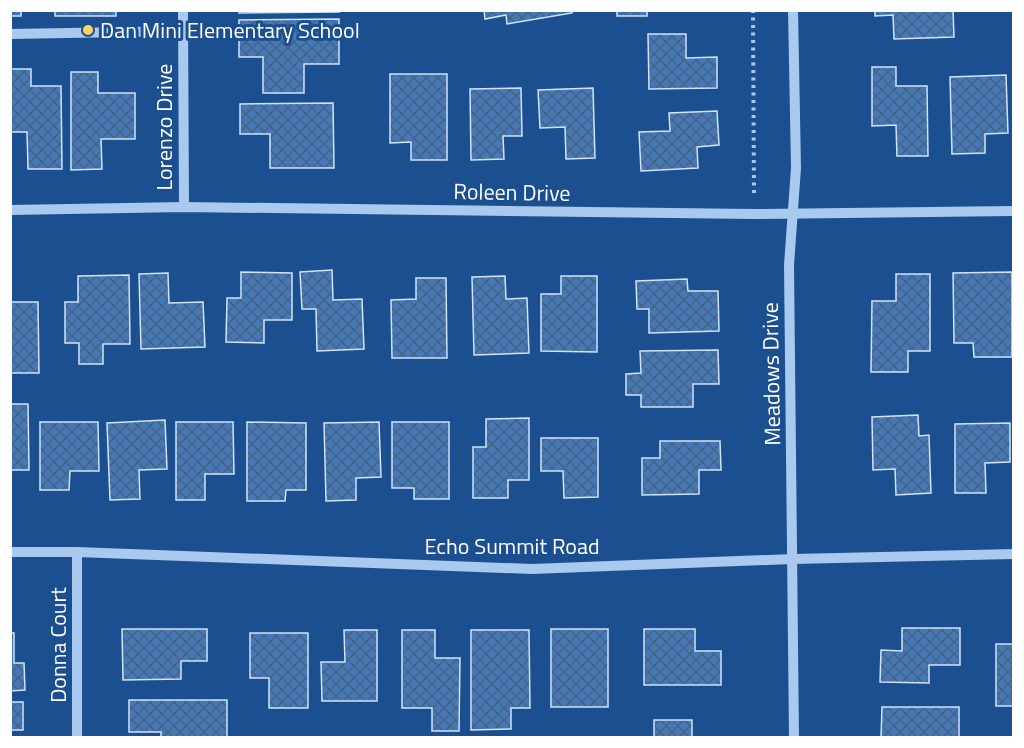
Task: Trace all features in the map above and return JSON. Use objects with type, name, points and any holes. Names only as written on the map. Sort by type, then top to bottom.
[{"type":"street","name":"Lorenzo Drive","points":[[183,10],[184,207]]},
{"type":"street","name":"Meadows Drive","points":[[793,10],[796,168],[789,265],[794,738]]},
{"type":"street","points":[[10,34],[183,31]]},
{"type":"street","name":"Roleen Drive","points":[[10,210],[184,207],[754,214],[1014,211]]},
{"type":"street","name":"Echo Summit Road","points":[[10,552],[77,552],[532,569],[793,559],[1014,554]]},
{"type":"street","name":"Donna Court","points":[[77,552],[77,738]]},
{"type":"path","points":[[753,10],[754,214]]},
{"type":"building","points":[[10,10],[21,10],[21,16],[10,16]]},
{"type":"building","points":[[55,10],[116,10],[116,16],[55,16]]},
{"type":"building","points":[[239,10],[339,10],[339,12],[239,13]]},
{"type":"building","points":[[484,10],[571,10],[572,13],[507,24],[506,15],[485,19]]},
{"type":"building","points":[[617,10],[647,10],[647,16],[617,16]]},
{"type":"building","points":[[875,10],[953,10],[954,37],[894,39],[893,15],[875,16]]},
{"type":"building","points":[[339,19],[339,64],[304,64],[304,93],[263,93],[263,57],[239,57],[239,20]]},
{"type":"building","points":[[648,34],[686,34],[686,58],[717,57],[717,88],[649,89]]},
{"type":"building","points":[[872,67],[896,67],[896,86],[927,86],[928,156],[897,156],[896,125],[872,126]]},
{"type":"building","points":[[10,69],[31,69],[31,86],[61,86],[62,169],[28,169],[27,132],[10,132]]},
{"type":"building","points":[[71,72],[98,72],[98,93],[135,93],[135,139],[101,139],[102,169],[71,170]]},
{"type":"building","points":[[390,74],[447,74],[447,160],[411,160],[411,142],[390,143]]},
{"type":"building","points":[[1006,75],[1008,133],[985,134],[985,153],[952,154],[950,77]]},
{"type":"building","points":[[521,88],[522,136],[503,136],[504,159],[471,160],[470,89]]},
{"type":"building","points":[[593,88],[595,158],[566,159],[565,127],[540,128],[538,90]]},
{"type":"building","points":[[333,103],[334,168],[270,168],[270,134],[240,134],[240,104]]},
{"type":"building","points":[[717,111],[719,145],[697,147],[698,168],[641,171],[639,132],[670,131],[669,113]]},
{"type":"building","points":[[332,270],[333,300],[362,299],[364,349],[317,351],[316,309],[302,309],[300,272]]},
{"type":"building","points":[[241,272],[292,273],[292,320],[264,320],[264,343],[226,342],[227,298],[241,298]]},
{"type":"building","points":[[1012,272],[1012,357],[974,357],[973,343],[954,343],[953,273]]},
{"type":"building","points":[[168,273],[169,303],[203,302],[205,347],[141,349],[139,274]]},
{"type":"building","points":[[896,274],[930,274],[930,351],[908,351],[908,372],[871,372],[872,301],[896,301]]},
{"type":"building","points":[[129,275],[130,344],[103,344],[103,364],[79,364],[79,343],[65,343],[65,302],[78,302],[78,276]]},
{"type":"building","points":[[505,276],[506,299],[527,298],[529,353],[474,355],[472,277]]},
{"type":"building","points":[[561,276],[597,276],[597,352],[541,351],[541,294],[561,294]]},
{"type":"building","points":[[416,278],[446,278],[447,358],[392,358],[391,300],[416,299]]},
{"type":"building","points":[[687,279],[688,291],[718,291],[719,331],[649,333],[649,309],[637,309],[636,281]]},
{"type":"building","points":[[10,302],[38,302],[39,373],[11,373]]},
{"type":"building","points":[[718,350],[719,384],[693,384],[693,407],[641,407],[641,395],[626,395],[626,374],[641,373],[640,351]]},
{"type":"building","points":[[10,404],[28,404],[29,470],[10,470]]},
{"type":"building","points":[[918,415],[919,436],[929,435],[931,493],[896,495],[895,469],[873,470],[872,417]]},
{"type":"building","points":[[529,418],[529,480],[508,480],[508,498],[473,498],[473,447],[486,447],[486,419]]},
{"type":"building","points":[[165,420],[167,469],[139,470],[140,499],[110,500],[107,423]]},
{"type":"building","points":[[40,422],[98,422],[99,471],[70,471],[69,490],[40,490]]},
{"type":"building","points":[[176,422],[233,422],[234,474],[205,474],[205,500],[176,500]]},
{"type":"building","points":[[247,422],[306,423],[306,490],[286,490],[285,501],[247,501]]},
{"type":"building","points":[[379,422],[381,477],[356,478],[356,500],[326,501],[324,423]]},
{"type":"building","points":[[392,422],[449,422],[449,499],[414,499],[414,488],[392,488]]},
{"type":"building","points":[[1010,423],[1010,462],[985,463],[986,493],[955,493],[955,424]]},
{"type":"building","points":[[541,438],[598,438],[598,497],[564,498],[563,471],[541,471]]},
{"type":"building","points":[[660,441],[720,441],[721,470],[699,470],[699,494],[642,495],[642,458],[660,458]]},
{"type":"building","points":[[902,628],[960,628],[960,665],[929,665],[929,683],[880,682],[881,650],[902,651]]},
{"type":"building","points":[[122,629],[207,629],[207,661],[181,661],[181,679],[123,680]]},
{"type":"building","points":[[551,629],[608,629],[608,707],[551,707]]},
{"type":"building","points":[[644,629],[695,629],[695,651],[721,651],[721,685],[644,685]]},
{"type":"building","points":[[344,630],[377,630],[377,701],[322,701],[321,662],[345,662]]},
{"type":"building","points":[[402,630],[435,630],[435,658],[460,658],[459,731],[432,731],[432,708],[402,708]]},
{"type":"building","points":[[471,630],[529,630],[530,708],[511,708],[511,729],[471,730]]},
{"type":"building","points":[[10,633],[14,633],[14,663],[24,663],[25,690],[10,691]]},
{"type":"building","points":[[250,633],[308,633],[308,708],[269,708],[269,678],[250,678]]},
{"type":"building","points":[[996,644],[1014,644],[1014,706],[996,706]]},
{"type":"building","points":[[129,700],[227,700],[227,738],[161,738],[161,732],[129,732]]},
{"type":"building","points":[[10,702],[23,702],[23,730],[10,730]]},
{"type":"building","points":[[882,707],[959,707],[959,738],[881,738]]},
{"type":"building","points":[[654,720],[692,720],[692,738],[654,738]]},
{"type":"place","name":"Dan Mini Elementary School","points":[[88,30]]}]
